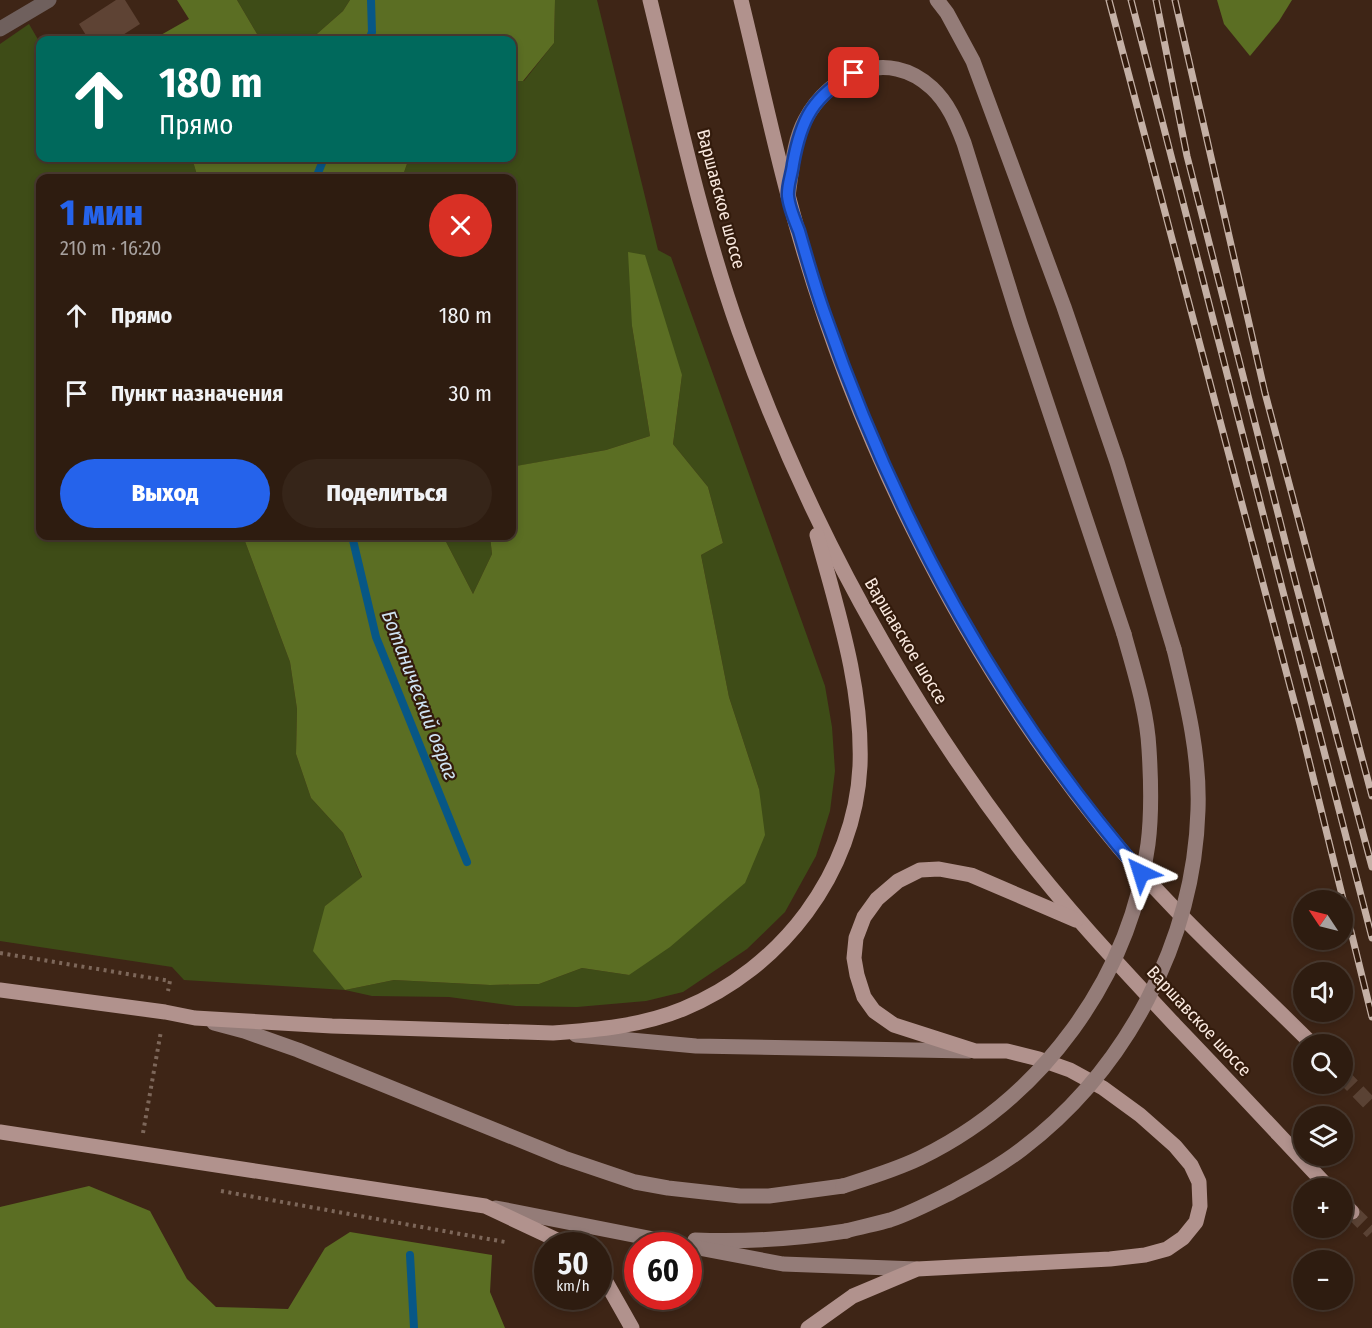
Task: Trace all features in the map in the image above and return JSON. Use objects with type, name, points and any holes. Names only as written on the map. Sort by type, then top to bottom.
[{"type":"main road","name":"Варшавское шоссе","points":[[650,0],[709,233],[738,328],[765,402],[835,557],[917,699],[968,777],[1019,847],[1078,921],[1320,1178]]},
{"type":"main road","points":[[741,0],[788,196],[817,293],[853,393],[910,521],[945,590],[1026,725],[1104,830],[1153,887],[1302,1034]]},
{"type":"main road","points":[[0,990],[195,1018],[332,1026],[554,1033],[589,1031],[638,1022],[681,1010],[719,992],[750,971],[782,943],[806,914],[827,881],[845,843],[855,807],[860,765],[852,671],[804,488]]},
{"type":"main road","points":[[808,1328],[853,1296],[917,1269],[1110,1259],[1145,1255],[1167,1249],[1183,1238],[1196,1222],[1200,1206],[1199,1182],[1191,1166],[1175,1146],[1140,1115],[1103,1088],[1070,1070],[1039,1059],[1007,1051],[975,1051],[894,1025],[874,1011],[864,997],[857,975],[854,958],[856,938],[864,917],[878,898],[898,880],[920,870],[939,869],[971,875],[1078,921]]},
{"type":"main road","points":[[0,1133],[485,1206],[540,1232]]},
{"type":"main road","points":[[612,1293],[632,1328]]},
{"type":"street","points":[[702,1239],[741,1241],[812,1237],[890,1220],[983,1176],[1022,1149],[1091,1085],[1136,1020],[1156,984],[1172,943],[1186,896],[1195,851],[1198,809],[1196,748],[1174,649],[1117,462],[1064,307],[973,61],[947,13],[937,0]]},
{"type":"street","points":[[195,1018],[244,1031],[298,1050],[564,1158],[635,1182],[740,1196],[769,1196],[843,1186],[920,1158],[993,1112],[1055,1054],[1096,997],[1128,927],[1140,885],[1148,844],[1149,747],[1141,694],[1124,634],[1020,323],[964,143],[953,115],[943,100],[918,77],[886,67],[869,68],[839,81],[819,100],[804,121],[798,138],[788,196]]},
{"type":"street","points":[[554,1033],[696,1046],[975,1051]]},
{"type":"street","points":[[485,1206],[624,1233]]},
{"type":"street","points":[[702,1248],[783,1264],[917,1269]]},
{"type":"lane","points":[[0,29],[49,0]]},
{"type":"path","points":[[0,953],[170,981],[140,1154]]},
{"type":"path","points":[[218,1190],[512,1243]]},
{"type":"green space","points":[[177,0],[237,0],[258,36],[159,36],[189,19]]},
{"type":"green space","points":[[237,0],[350,0],[343,11],[315,36],[258,36]]},
{"type":"green space","points":[[350,0],[555,0],[554,43],[523,81],[516,81],[516,36],[315,36],[343,11]]},
{"type":"green space","points":[[555,0],[597,0],[658,250],[671,257],[825,686],[832,727],[835,771],[830,811],[816,856],[785,912],[747,949],[683,992],[646,1001],[577,1007],[516,1006],[449,997],[372,996],[345,990],[394,980],[490,985],[539,984],[582,968],[629,975],[759,789],[729,697],[701,555],[723,543],[708,487],[673,444],[682,375],[632,326],[650,436],[606,450],[516,467],[516,174],[403,174],[408,162],[516,162],[516,81],[524,81],[554,43]]},
{"type":"green space","points":[[1217,0],[1292,0],[1279,21],[1250,56],[1224,24]]},
{"type":"green space","points":[[29,24],[36,36],[36,162],[193,162],[197,174],[36,174],[36,540],[244,540],[290,662],[297,709],[296,754],[311,798],[343,833],[362,878],[325,906],[345,990],[184,980],[172,967],[0,941],[0,44]]},
{"type":"green space","points":[[193,162],[408,162],[403,174],[197,174]]},
{"type":"green space","points":[[628,252],[645,255],[682,375],[673,444],[708,487],[723,543],[701,555],[729,697],[759,789],[765,835],[745,883],[670,947],[629,975],[582,968],[539,984],[490,985],[394,980],[345,990],[313,951],[325,906],[362,877],[343,833],[311,798],[296,754],[297,709],[290,662],[244,540],[445,540],[473,594],[492,554],[490,540],[516,540],[516,466],[606,450],[650,436],[632,326]]},
{"type":"green space","points":[[445,540],[490,540],[492,554],[473,594]]},
{"type":"green space","points":[[89,1186],[150,1211],[187,1279],[216,1307],[288,1309],[325,1248],[350,1232],[492,1255],[490,1292],[505,1328],[0,1328],[0,1207]]},
{"type":"building","points":[[116,0],[125,0],[140,24],[121,36],[86,36],[79,24]]},
{"type":"waterway","name":"Ботанический овраг","points":[[370,36],[371,0]]},
{"type":"waterway","name":"Ботанический овраг","points":[[318,174],[322,162]]},
{"type":"waterway","name":"Ботанический овраг","points":[[353,540],[376,637],[467,862]]},
{"type":"waterway","name":"Ботанический овраг","points":[[410,1255],[414,1328]]},
{"type":"tunnel","points":[[1353,1086],[1372,1106]]},
{"type":"tunnel","points":[[1353,1213],[1372,1232]]},
{"type":"railway","points":[[1109,0],[1300,724],[1372,1017]]},
{"type":"railway","points":[[1131,0],[1372,938]]},
{"type":"railway","points":[[1156,0],[1187,156],[1297,588],[1372,867]]},
{"type":"railway","points":[[1175,0],[1265,393],[1372,796]]},
{"type":"route","points":[[854,73],[839,81],[825,93],[804,121],[798,138],[788,196],[817,293],[848,383],[910,521],[945,590],[988,663],[1026,725],[1066,781],[1141,873]]}]
